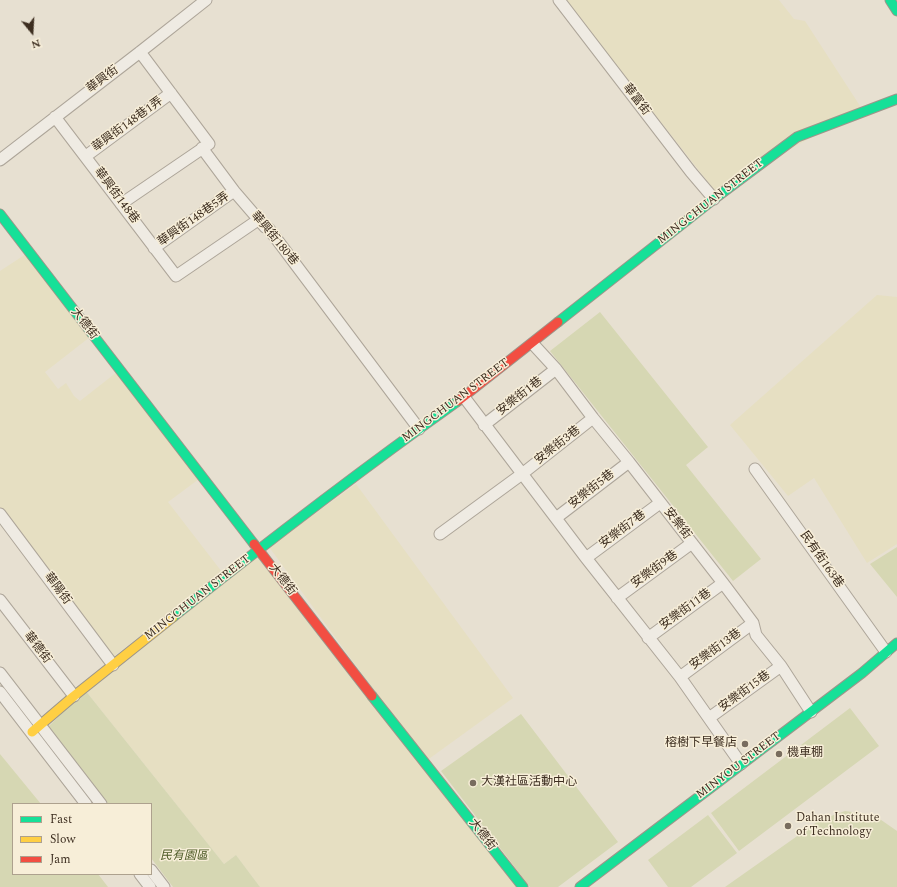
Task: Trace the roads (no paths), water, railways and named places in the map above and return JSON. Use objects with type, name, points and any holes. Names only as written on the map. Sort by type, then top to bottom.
[{"type":"street","name":"華興街","points":[[0,160],[206,0]]},
{"type":"street","name":"華富街","points":[[559,0],[691,172],[714,199]]},
{"type":"street","points":[[890,0],[897,11]]},
{"type":"street","points":[[121,204],[209,144],[140,52]]},
{"type":"street","name":"華興街148巷1弄","points":[[86,156],[171,93]]},
{"type":"street","name":"MINGCHUAN STREET","points":[[36,729],[74,696],[258,550],[419,428],[464,397],[533,344],[714,199],[797,136],[897,99]]},
{"type":"street","name":"華興街148巷","points":[[55,117],[176,276],[258,220]]},
{"type":"street","name":"華興街180巷","points":[[202,148],[234,191],[265,228],[269,229],[419,428]]},
{"type":"street","name":"華興街148巷5弄","points":[[154,248],[234,191]]},
{"type":"street","name":"大德街","points":[[0,214],[258,550],[523,887]]},
{"type":"street","name":"安樂街","points":[[533,344],[556,369],[723,583],[753,623],[756,635],[780,666],[811,712]]},
{"type":"street","name":"安樂街1巷","points":[[484,425],[556,369]]},
{"type":"street","points":[[464,397],[586,558],[680,677],[741,764]]},
{"type":"street","name":"安樂街3巷","points":[[440,534],[522,474],[593,418]]},
{"type":"street","name":"安樂街5巷","points":[[556,518],[629,462]]},
{"type":"street","name":"民有街163巷","points":[[756,469],[886,652]]},
{"type":"street","name":"安樂街7巷","points":[[586,558],[660,503]]},
{"type":"street","name":"華陽街","points":[[0,514],[113,665]]},
{"type":"street","name":"安樂街9巷","points":[[617,598],[692,543]]},
{"type":"street","name":"安樂街11巷","points":[[648,638],[723,583]]},
{"type":"street","name":"華德街","points":[[0,600],[74,696]]},
{"type":"street","name":"安樂街13巷","points":[[680,677],[753,623]]},
{"type":"street","name":"MINYOU STREET","points":[[580,887],[862,673],[897,643]]},
{"type":"street","name":"安樂街15巷","points":[[709,718],[780,666]]},
{"type":"street","points":[[0,674],[85,803]]},
{"type":"street","points":[[0,692],[36,729],[100,803]]},
{"type":"street","points":[[152,871],[164,887]]},
{"type":"street","points":[[141,875],[150,887]]},
{"type":"place","name":"榕樹下早餐店","points":[[745,744]]},
{"type":"place","name":"機車棚","points":[[779,754]]},
{"type":"place","name":"大漢社區活動中心","points":[[473,783]]},
{"type":"place","name":"Dahan Institute of Technology","points":[[788,826]]},
{"type":"park label","name":"民有園區","points":[[184,857]]}]
